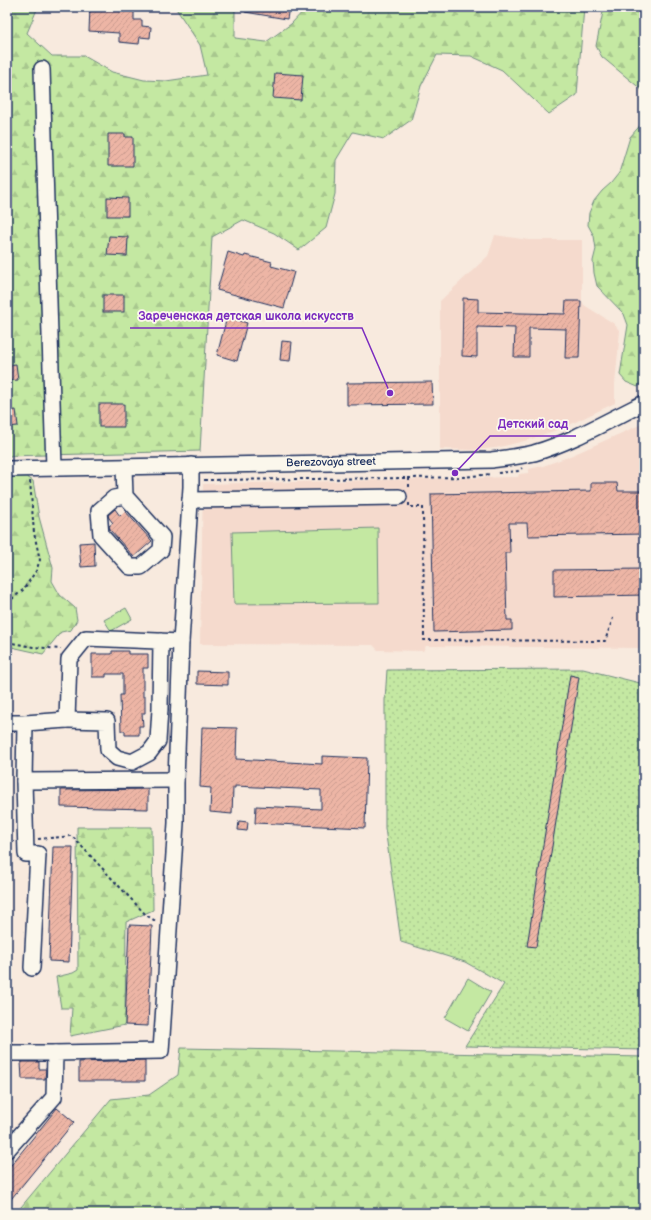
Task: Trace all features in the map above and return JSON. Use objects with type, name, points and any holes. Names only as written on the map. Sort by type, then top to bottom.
[{"type":"street","points":[[42,69],[54,468]]},
{"type":"street","name":"Berezovaya street","points":[[7,469],[492,460],[535,452],[569,439],[644,403]]},
{"type":"street","points":[[7,1053],[160,1051],[176,823],[181,642],[192,465]]},
{"type":"street","points":[[124,467],[125,496],[162,537],[161,550],[141,567],[130,567],[101,534],[99,511],[114,498],[125,496]]},
{"type":"street","points":[[190,500],[406,497]]},
{"type":"street","points":[[67,720],[69,659],[86,638],[181,642]]},
{"type":"street","points":[[7,723],[67,720],[107,721],[108,750],[117,758],[132,762],[149,753],[158,741],[161,641]]},
{"type":"street","points":[[25,723],[24,781],[26,854],[38,854],[32,968]]},
{"type":"street","points":[[24,781],[176,780]]},
{"type":"street","points":[[7,1150],[54,1096],[55,1053]]},
{"type":"path","points":[[7,603],[23,590],[36,571],[40,560],[34,533],[30,475]]},
{"type":"path","points":[[409,478],[406,497],[409,507],[423,507],[424,640],[605,641],[613,618]]},
{"type":"path","points":[[7,642],[33,647],[63,649]]},
{"type":"path","points":[[34,839],[72,836],[146,915],[158,923]]},
{"type":"shaded area","points":[[495,235],[529,240],[582,240],[582,301],[584,305],[613,323],[620,331],[615,384],[615,403],[565,427],[528,440],[496,448],[472,450],[440,449],[440,301],[488,256]]},
{"type":"shaded area","points":[[644,423],[644,648],[426,646],[423,651],[378,650],[373,645],[200,644],[203,484],[518,477],[519,474],[528,473],[529,469],[543,466],[568,457]]},
{"type":"green space","points":[[7,7],[38,7],[27,33],[52,56],[84,56],[112,72],[144,80],[166,81],[207,75],[200,45],[175,7],[235,7],[235,38],[266,42],[291,24],[307,7],[584,7],[577,95],[549,114],[502,70],[471,56],[437,55],[421,86],[411,120],[384,139],[353,132],[336,160],[335,194],[326,228],[299,250],[274,233],[243,220],[212,237],[200,451],[7,456]]},
{"type":"green space","points":[[604,7],[644,7],[644,95],[642,90],[602,57],[596,46]]},
{"type":"green space","points":[[644,121],[644,377],[638,387],[626,382],[620,375],[628,325],[624,314],[597,286],[593,261],[596,249],[594,236],[588,225],[589,213],[594,201],[619,173],[630,137]]},
{"type":"green space","points":[[7,477],[27,477],[33,481],[39,517],[53,568],[52,581],[60,595],[75,608],[77,620],[71,630],[61,632],[43,654],[7,646]]},
{"type":"green space","points":[[378,528],[379,603],[234,604],[232,532]]},
{"type":"green space","points":[[126,608],[132,619],[111,631],[104,620]]},
{"type":"green space","points":[[583,669],[644,684],[644,1050],[465,1046],[504,984],[465,962],[401,942],[385,828],[385,700],[387,670]]},
{"type":"green space","points":[[77,827],[152,827],[153,910],[126,922],[125,1025],[70,1036],[72,1008],[61,1008],[56,977],[73,973],[78,970]]},
{"type":"green space","points":[[468,978],[491,992],[468,1031],[445,1018]]},
{"type":"green space","points":[[181,1048],[644,1057],[644,1213],[16,1213],[111,1099],[149,1095],[178,1075]]},
{"type":"building","points":[[90,7],[134,7],[134,20],[142,20],[142,26],[151,27],[150,38],[140,37],[139,44],[119,42],[119,33],[89,31]]},
{"type":"building","points":[[245,7],[289,7],[287,19],[245,12]]},
{"type":"building","points":[[275,73],[303,75],[301,100],[273,98]]},
{"type":"building","points":[[108,134],[125,134],[125,137],[133,137],[133,166],[108,166]]},
{"type":"building","points":[[107,197],[128,198],[128,216],[107,216]]},
{"type":"building","points":[[109,236],[128,237],[127,256],[107,255]]},
{"type":"building","points":[[228,252],[244,257],[245,255],[272,262],[271,266],[294,272],[284,308],[217,290]]},
{"type":"building","points":[[103,295],[124,295],[124,312],[103,312]]},
{"type":"building","points":[[463,298],[478,299],[478,312],[565,314],[566,301],[581,301],[579,358],[565,358],[566,329],[529,328],[529,357],[514,357],[515,328],[477,327],[477,357],[462,356]]},
{"type":"building","points":[[227,317],[247,323],[237,361],[217,355]]},
{"type":"building","points":[[282,341],[292,342],[290,361],[280,360]]},
{"type":"building","points":[[16,364],[18,380],[7,381],[7,365]]},
{"type":"building","points":[[432,382],[433,404],[347,405],[347,383]]},
{"type":"building","points":[[99,404],[124,404],[124,427],[99,427]]},
{"type":"building","points":[[16,410],[18,426],[7,427],[7,411]]},
{"type":"building","points":[[591,483],[617,483],[618,491],[644,491],[644,534],[528,536],[527,523],[509,523],[510,553],[505,553],[507,620],[512,620],[512,630],[434,632],[431,494],[591,491]]},
{"type":"building","points":[[115,509],[120,516],[125,511],[152,541],[134,557],[110,530],[109,526],[113,523],[108,515]]},
{"type":"building","points":[[94,542],[95,566],[81,567],[79,543]]},
{"type":"building","points":[[644,569],[644,595],[554,597],[554,570]]},
{"type":"building","points":[[112,651],[128,651],[128,654],[148,654],[148,668],[143,668],[143,697],[145,697],[145,713],[142,713],[143,726],[139,726],[139,735],[125,735],[125,731],[121,731],[120,695],[123,695],[123,674],[106,674],[106,677],[92,677],[92,654],[112,654]]},
{"type":"building","points":[[197,671],[228,672],[228,685],[197,684]]},
{"type":"building","points":[[570,675],[579,677],[536,947],[527,946]]},
{"type":"building","points":[[202,727],[237,728],[236,759],[322,764],[322,756],[367,758],[365,828],[255,823],[256,806],[321,809],[321,790],[235,786],[235,788],[233,788],[232,814],[210,812],[211,788],[200,787]]},
{"type":"building","points":[[148,789],[148,809],[61,807],[61,790]]},
{"type":"building","points":[[239,821],[248,822],[247,831],[238,830]]},
{"type":"building","points":[[53,847],[73,847],[69,962],[49,961]]},
{"type":"building","points":[[129,925],[152,926],[148,1026],[125,1025]]},
{"type":"building","points":[[145,1060],[145,1081],[79,1081],[79,1062]]},
{"type":"building","points":[[21,1062],[39,1062],[39,1069],[46,1069],[45,1079],[22,1079]]},
{"type":"building","points":[[57,1108],[74,1122],[7,1204],[7,1170]]},
{"type":"place","name":"Зареченская детская школа искусств","points":[[390,393]]},
{"type":"place","name":"Детский сад","points":[[455,473]]}]
